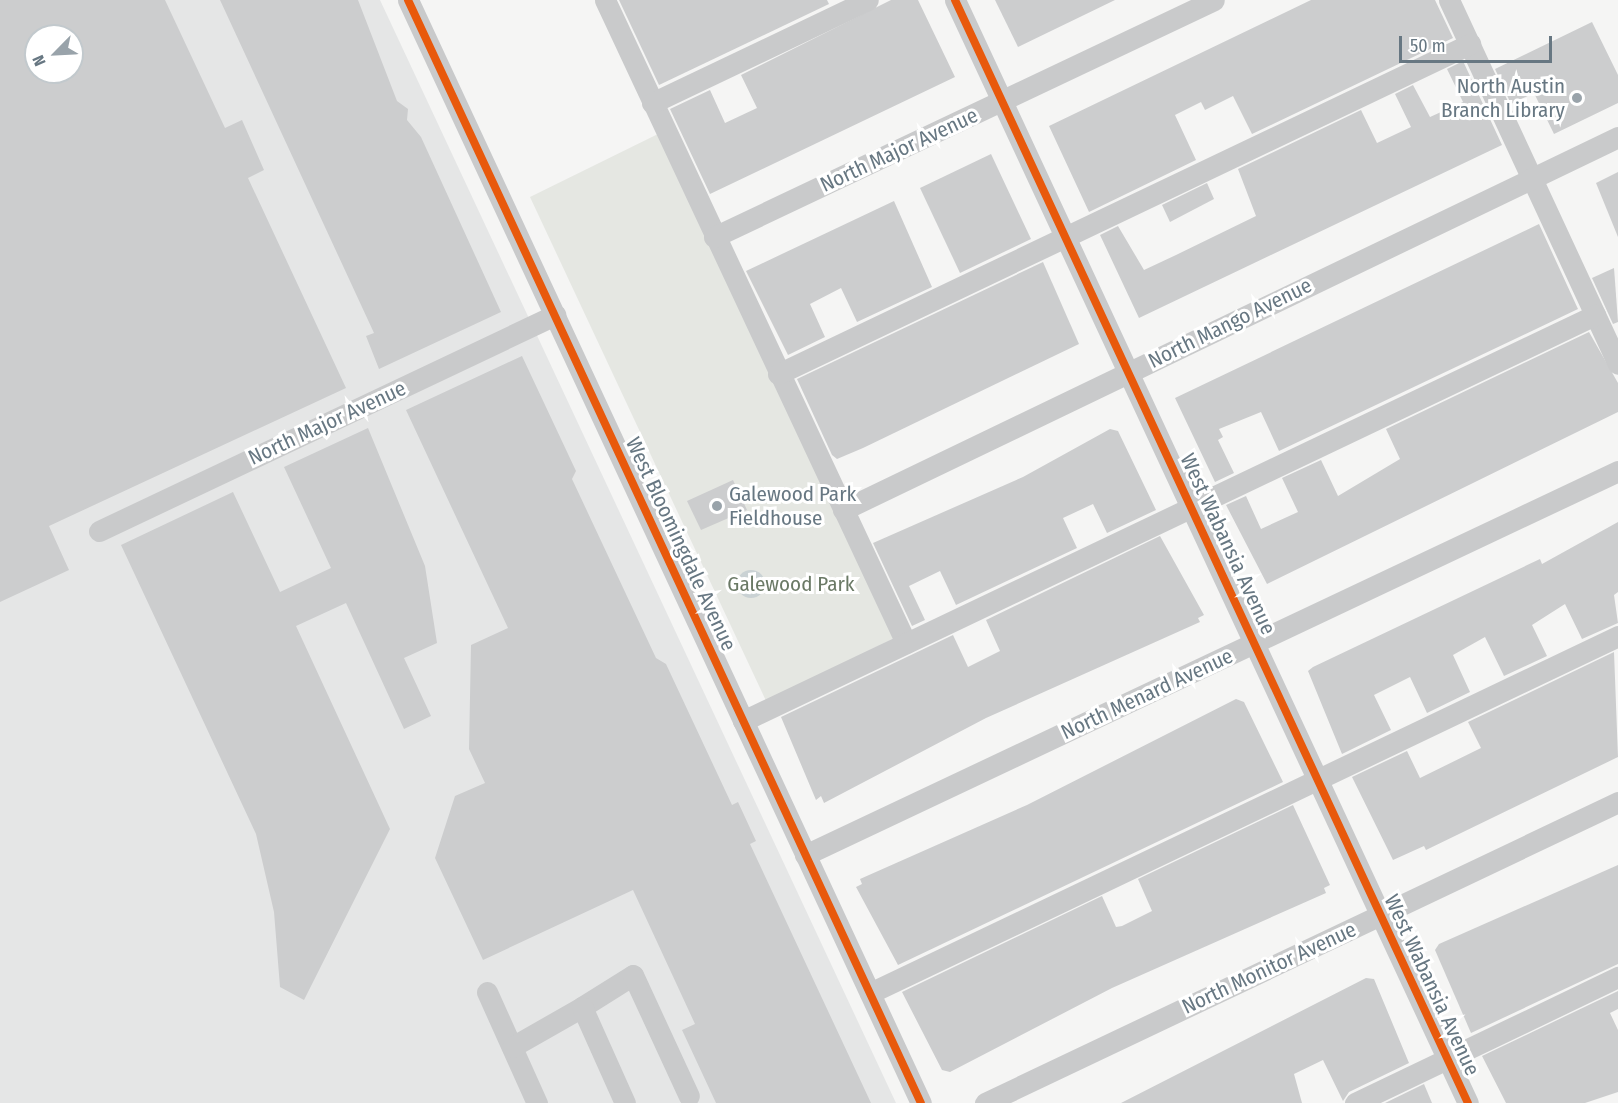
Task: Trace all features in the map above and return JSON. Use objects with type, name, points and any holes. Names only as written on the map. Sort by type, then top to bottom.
[{"type":"street","name":"West Bloomingdale Avenue","points":[[408,0],[921,1103]]},
{"type":"street","points":[[605,0],[778,374],[906,643]]},
{"type":"street","points":[[652,103],[868,0]]},
{"type":"street","name":"West Wabansia Avenue","points":[[955,0],[1468,1103]]},
{"type":"street","name":"North Major Avenue","points":[[714,237],[1214,0]]},
{"type":"street","points":[[1449,0],[1618,364]]},
{"type":"street","points":[[778,374],[1470,44]]},
{"type":"street","name":"North Mango Avenue","points":[[843,510],[1618,136]]},
{"type":"street","name":"North Major Avenue","points":[[99,531],[555,315]]},
{"type":"street","points":[[743,721],[1595,315]]},
{"type":"street","name":"North Menard Avenue","points":[[806,855],[1618,471]]},
{"type":"street","points":[[870,993],[1618,636]]},
{"type":"street","name":"North Monitor Avenue","points":[[985,1103],[1618,802]]},
{"type":"street","points":[[512,1047],[633,975],[689,1096]]},
{"type":"street","points":[[1355,1103],[1618,977]]},
{"type":"street","points":[[488,992],[537,1103]]},
{"type":"street","points":[[582,1007],[625,1103]]},
{"type":"shaded area","points":[[0,0],[380,0],[896,1103],[0,1103]]},
{"type":"shaded area","points":[[751,570],[761,574],[765,584],[761,594],[751,598],[741,594],[737,584],[741,574]]},
{"type":"green space","name":"Galewood Park","points":[[658,134],[894,638],[767,703],[530,197]]},
{"type":"building","points":[[0,0],[165,0],[225,128],[242,120],[264,170],[248,178],[346,388],[49,526],[69,570],[0,602]]},
{"type":"building","points":[[220,0],[358,0],[397,101],[408,109],[407,120],[421,137],[501,312],[379,369],[366,336],[374,333]]},
{"type":"building","points":[[619,0],[827,0],[829,4],[659,85]]},
{"type":"building","points":[[891,0],[918,0],[955,77],[710,194],[670,109],[710,90],[725,123],[757,108],[741,75]]},
{"type":"building","points":[[995,0],[1115,0],[1018,47]]},
{"type":"building","points":[[1311,0],[1435,0],[1453,38],[1252,134],[1233,96],[1205,110],[1201,102],[1175,115],[1196,160],[1089,212],[1049,126]]},
{"type":"building","points":[[1592,22],[1618,75],[1618,103],[1554,134],[1534,93],[1511,104],[1495,69]]},
{"type":"building","points":[[1463,61],[1502,145],[1139,318],[1100,235],[1118,226],[1144,270],[1176,255],[1256,216],[1238,169],[1361,110],[1377,143],[1411,127],[1395,94],[1413,85],[1430,117],[1463,102],[1447,69]]},
{"type":"building","points":[[991,154],[1031,239],[960,273],[920,188]]},
{"type":"building","points":[[1618,172],[1618,237],[1596,183]]},
{"type":"building","points":[[1207,183],[1214,199],[1170,222],[1162,205]]},
{"type":"building","points":[[894,201],[932,287],[857,322],[841,288],[810,304],[825,337],[788,355],[746,271]]},
{"type":"building","points":[[1539,224],[1578,309],[1279,451],[1261,412],[1219,429],[1223,437],[1218,440],[1234,473],[1215,482],[1175,398]]},
{"type":"building","points":[[1043,262],[1079,344],[863,448],[837,459],[832,455],[797,379]]},
{"type":"building","points":[[1614,268],[1618,322],[1613,324],[1592,278]]},
{"type":"building","points":[[1589,332],[1618,383],[1618,412],[1267,584],[1226,505],[1246,496],[1261,529],[1298,512],[1282,478],[1321,460],[1338,496],[1400,459],[1386,429]]},
{"type":"building","points":[[522,356],[576,471],[572,479],[656,658],[666,664],[732,805],[738,802],[756,841],[750,844],[871,1103],[716,1103],[682,1030],[695,1024],[633,890],[483,960],[435,858],[455,796],[485,783],[469,749],[471,645],[508,628],[406,410]]},
{"type":"building","points":[[368,428],[425,566],[437,643],[404,658],[431,716],[404,729],[346,603],[296,626],[390,829],[304,1000],[280,987],[274,912],[256,834],[121,545],[233,492],[280,592],[331,568],[284,467]]},
{"type":"building","points":[[1110,429],[1118,431],[1156,510],[1107,533],[1093,504],[1063,518],[1077,548],[956,605],[940,571],[909,586],[925,620],[912,626],[873,543],[1023,477]]},
{"type":"building","name":"Galewood Park Fieldhouse","points":[[733,480],[747,510],[701,530],[687,501]]},
{"type":"building","points":[[1618,522],[1618,592],[1614,595],[1618,623],[1582,639],[1565,604],[1532,625],[1547,656],[1504,676],[1485,637],[1453,655],[1470,692],[1427,713],[1410,677],[1374,695],[1391,730],[1342,754],[1308,671],[1540,559],[1542,564]]},
{"type":"building","points":[[1160,536],[1204,615],[1198,618],[1200,622],[986,718],[824,803],[821,796],[816,800],[781,717],[953,635],[968,667],[1000,651],[986,620]]},
{"type":"building","points":[[1614,652],[1618,757],[1426,850],[1424,846],[1393,860],[1352,777],[1407,751],[1420,778],[1481,748],[1468,722]]},
{"type":"building","points":[[1236,699],[1244,702],[1283,782],[898,965],[856,887],[862,884],[860,879],[1027,805]]},
{"type":"building","points":[[1293,805],[1330,885],[1324,888],[1326,893],[1112,988],[950,1072],[942,1070],[902,992],[1102,896],[1116,927],[1122,926],[1152,911],[1138,879]]},
{"type":"building","points":[[1618,865],[1618,964],[1471,1033],[1435,950],[1439,944]]},
{"type":"building","points":[[1366,978],[1374,979],[1409,1063],[1349,1092],[1343,1101],[1323,1060],[1294,1074],[1302,1103],[1121,1103]]},
{"type":"building","points":[[1618,991],[1618,1009],[1610,1013],[1618,1030],[1618,1092],[1585,1103],[1506,1103],[1482,1056]]},
{"type":"building","points":[[1424,1084],[1432,1103],[1385,1103]]},
{"type":"cycle path","points":[[408,0],[921,1103]]},
{"type":"cycle path","points":[[955,0],[1468,1103]]},
{"type":"place","name":"North Austin Branch Library","points":[[1577,98]]},
{"type":"place","name":"Galewood Park Fieldhouse","points":[[717,506]]}]
